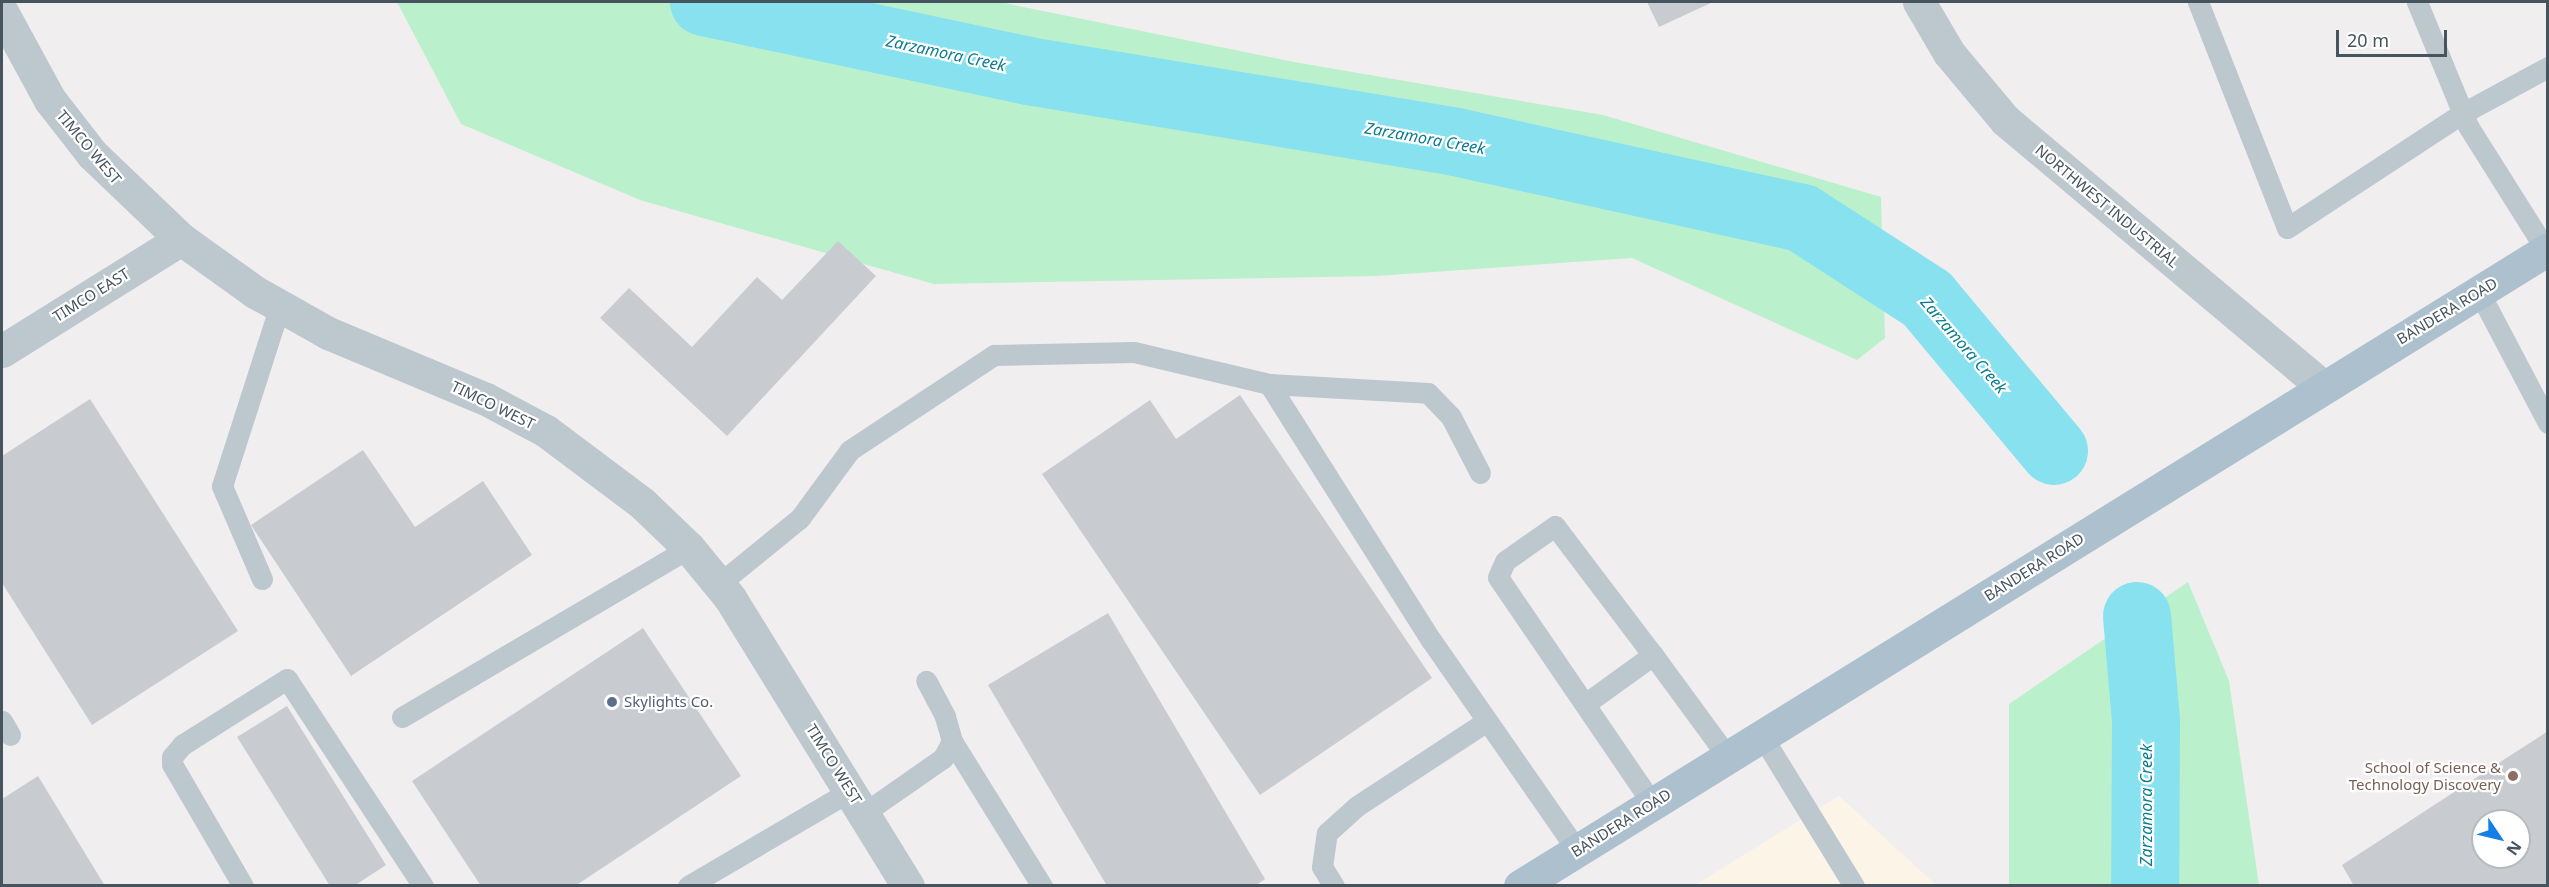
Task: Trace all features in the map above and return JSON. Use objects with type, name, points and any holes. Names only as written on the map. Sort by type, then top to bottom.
[{"type":"main road","name":"BANDERA ROAD","points":[[1520,885],[2547,250]]},
{"type":"street","name":"NORTHWEST INDUSTRIAL","points":[[1919,2],[1949,53],[2005,120],[2323,387]]},
{"type":"street","name":"TIMCO WEST","points":[[2,19],[50,100],[92,154],[181,239],[279,305],[328,333],[486,399],[546,431],[642,503],[689,548],[719,584],[908,885]]},
{"type":"street","name":"TIMCO EAST","points":[[2,351],[181,239]]},
{"type":"lane","points":[[2198,2],[2287,228],[2463,113],[2547,67]]},
{"type":"lane","points":[[2417,2],[2463,113],[2547,250]]},
{"type":"lane","points":[[2479,292],[2547,423]]},
{"type":"lane","points":[[262,579],[222,486],[279,305]]},
{"type":"lane","points":[[719,584],[800,518],[850,450],[994,355],[1134,352],[1269,384],[1428,393],[1451,417],[1480,473]]},
{"type":"lane","points":[[1269,384],[1487,721],[1577,850]]},
{"type":"lane","points":[[1652,803],[1498,577],[1505,561],[1555,526],[1728,757]]},
{"type":"lane","points":[[402,717],[689,548]]},
{"type":"lane","points":[[1585,704],[1653,655]]},
{"type":"lane","points":[[243,885],[172,764],[172,757],[182,745],[288,679],[423,885]]},
{"type":"lane","points":[[926,681],[945,716],[952,741],[1042,885]]},
{"type":"lane","points":[[1334,885],[1322,867],[1327,833],[1357,806],[1487,721]]},
{"type":"lane","points":[[1762,736],[1854,885]]},
{"type":"lane","points":[[688,885],[943,758],[952,741]]},
{"type":"shaded area","points":[[1839,796],[1936,885],[1694,886]]},
{"type":"green space","points":[[397,2],[999,2],[1294,62],[1603,115],[1881,197],[1885,338],[1857,360],[1632,258],[1376,276],[934,284],[640,200],[461,124]]},
{"type":"green space","points":[[2188,582],[2229,681],[2259,885],[2009,885],[2009,704]]},
{"type":"building","points":[[1647,2],[1713,2],[1659,27]]},
{"type":"building","points":[[838,241],[876,276],[727,436],[600,318],[629,288],[692,347],[757,277],[782,300]]},
{"type":"building","points":[[1240,395],[1432,678],[1260,795],[1042,474],[1150,400],[1176,439]]},
{"type":"building","points":[[90,399],[238,631],[92,725],[2,583],[2,456]]},
{"type":"building","points":[[363,450],[415,527],[483,481],[532,555],[351,676],[251,525]]},
{"type":"building","points":[[1108,613],[1265,879],[1255,886],[1107,886],[988,685]]},
{"type":"building","name":"Skylights Co.","points":[[643,628],[741,776],[575,886],[481,886],[412,781]]},
{"type":"building","points":[[287,706],[386,865],[354,886],[330,886],[237,737]]},
{"type":"building","name":"School of Science & Technology Discovery","points":[[2548,731],[2548,886],[2354,886],[2342,865]]},
{"type":"building","points":[[38,776],[105,886],[2,886],[2,799]]},
{"type":"waterway","name":"Zarzamora Creek","points":[[704,2],[1028,71],[1456,142],[1802,218],[1927,299],[2054,451]]},
{"type":"waterway","name":"Zarzamora Creek","points":[[2137,616],[2146,722],[2145,886]]},
{"type":"place","name":"Skylights Co.","points":[[612,702]]},
{"type":"place","name":"School of Science & Technology Discovery","points":[[2513,776]]}]
